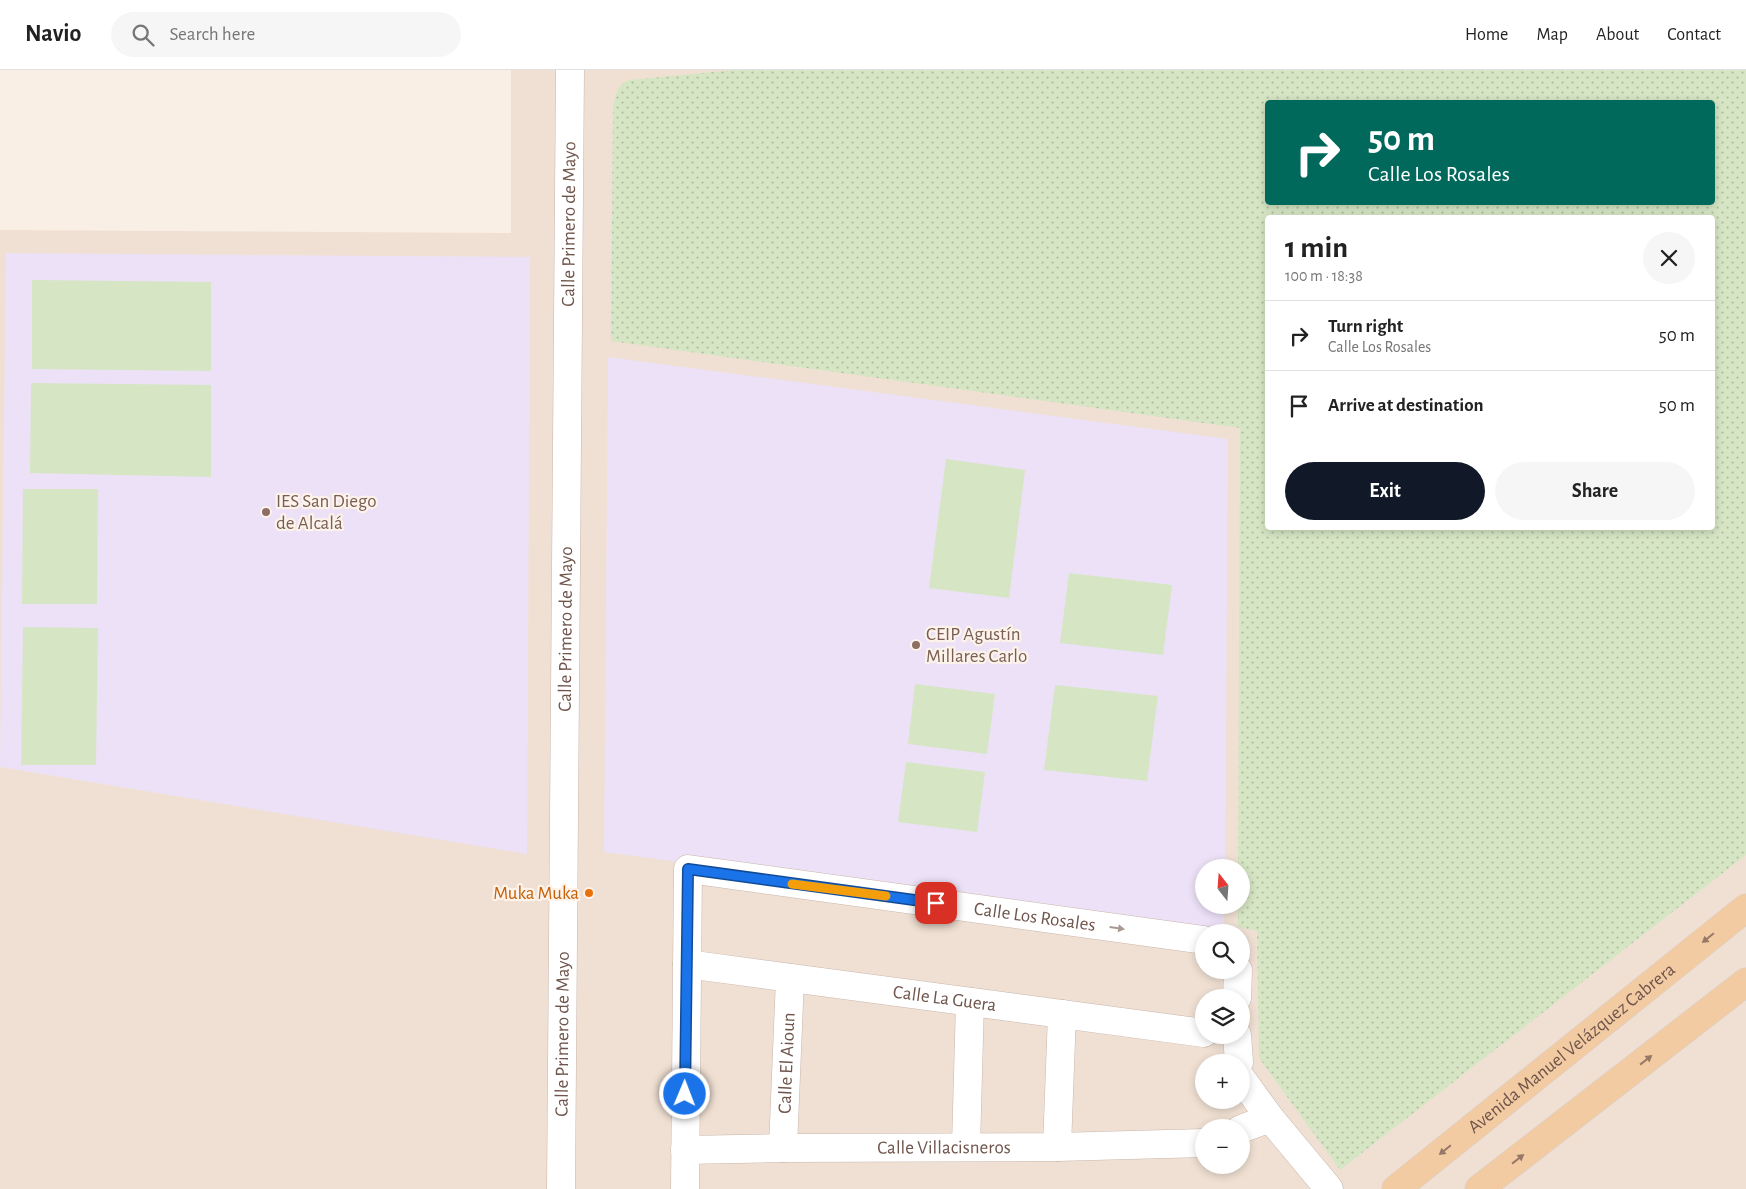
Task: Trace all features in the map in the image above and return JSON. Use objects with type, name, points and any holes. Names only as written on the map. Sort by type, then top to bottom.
[{"type":"main road","name":"Avenida Manuel Velázquez Cabrera","points":[[1396,1189],[1746,908]]},
{"type":"main road","points":[[1479,1189],[1746,982]]},
{"type":"street","name":"Calle Primero de Mayo","points":[[561,1189],[570,70]]},
{"type":"street","name":"Calle Los Rosales","points":[[687,964],[688,869],[1195,939]]},
{"type":"street","name":"Calle La Guera","points":[[687,964],[1195,1032]]},
{"type":"street","points":[[684,1189],[687,964]]},
{"type":"street","name":"Calle El Aioun","points":[[783,1148],[790,978]]},
{"type":"street","points":[[966,1146],[970,1002]]},
{"type":"street","points":[[1058,1147],[1062,1014]]},
{"type":"street","points":[[1250,1090],[1270,1118],[1329,1189]]},
{"type":"street","points":[[1250,1126],[1270,1118]]},
{"type":"street","name":"Calle Villacisneros","points":[[685,1150],[966,1146],[1058,1147],[1195,1143]]},
{"type":"shaded area","points":[[511,70],[1746,70],[1746,1189],[0,1189],[0,230],[511,233]]},
{"type":"shaded area","name":"IES San Diego de Alcalá","points":[[6,253],[530,257],[527,854],[0,767]]},
{"type":"shaded area","name":"CEIP Agustín Millares Carlo","points":[[608,357],[1228,439],[1225,859],[1195,859],[1195,914],[1224,914],[1224,924],[1195,924],[1195,931],[604,852]]},
{"type":"green space","points":[[734,70],[1746,70],[1746,855],[1340,1170],[1259,1058],[1257,931],[1250,930],[1250,924],[1238,924],[1238,914],[1250,914],[1250,859],[1238,859],[1240,428],[611,341],[613,108],[621,85],[629,80]]},
{"type":"green space","points":[[32,280],[211,282],[211,371],[32,369]]},
{"type":"green space","points":[[31,383],[211,385],[211,477],[30,473]]},
{"type":"green space","points":[[946,459],[1025,470],[1009,598],[929,588]]},
{"type":"green space","points":[[23,489],[98,489],[97,604],[22,604]]},
{"type":"green space","points":[[1069,573],[1172,585],[1163,655],[1060,643]]},
{"type":"green space","points":[[23,627],[98,628],[96,765],[21,765]]},
{"type":"green space","points":[[915,684],[995,694],[987,754],[908,744]]},
{"type":"green space","points":[[1055,685],[1158,696],[1147,781],[1044,770]]},
{"type":"green space","points":[[906,762],[985,772],[977,832],[898,822]]},
{"type":"slow traffic","points":[[792,884],[886,896]]},
{"type":"place","name":"IES San Diego de Alcalá","points":[[266,512]]},
{"type":"place","name":"CEIP Agustín Millares Carlo","points":[[916,645]]},
{"type":"place","name":"Muka Muka","points":[[589,893]]},
{"type":"route","points":[[685,1094],[688,869],[936,903]]}]
